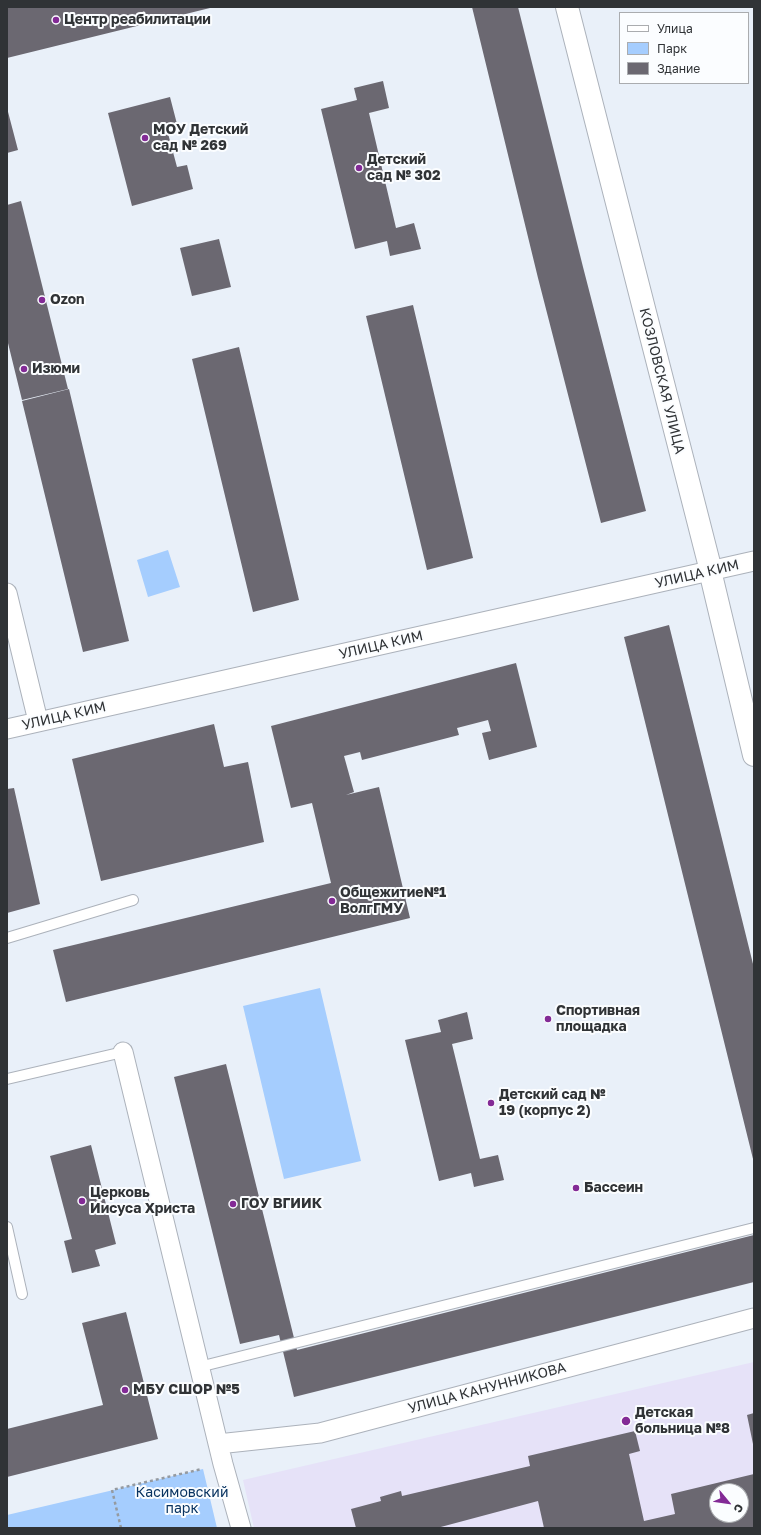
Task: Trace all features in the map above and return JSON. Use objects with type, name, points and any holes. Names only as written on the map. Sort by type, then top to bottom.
[{"type":"street","name":"КОЗЛОВСКАЯ УЛИЦА","points":[[567,7],[712,572],[712,579],[754,755]]},
{"type":"street","name":"УЛИЦА КИМ","points":[[7,729],[712,572],[754,561]]},
{"type":"street","points":[[7,593],[38,721]]},
{"type":"street","points":[[123,1052],[218,1444],[241,1528]]},
{"type":"street","name":"УЛИЦА КАНУННИКОВА","points":[[218,1444],[320,1433],[754,1318]]},
{"type":"lane","points":[[7,938],[133,900]]},
{"type":"lane","points":[[7,1079],[123,1052]]},
{"type":"lane","points":[[7,1227],[22,1294]]},
{"type":"lane","points":[[199,1367],[754,1228]]},
{"type":"path","points":[[121,1528],[112,1490],[223,1464]]},
{"type":"shaded area","name":"Детская больница №8","points":[[754,1362],[754,1528],[254,1528],[243,1480]]},
{"type":"green space","points":[[168,550],[180,587],[148,597],[137,560]]},
{"type":"green space","points":[[320,988],[361,1161],[284,1179],[243,1006]]},
{"type":"green space","name":"Касимовский парк","points":[[203,1469],[217,1528],[7,1528],[7,1515]]},
{"type":"building","name":"Центр реабилитации","points":[[7,7],[210,7],[210,8],[7,58]]},
{"type":"building","points":[[472,7],[518,7],[646,511],[601,523],[538,278]]},
{"type":"building","name":"Детский сад № 302","points":[[383,81],[389,108],[369,113],[396,228],[414,223],[421,249],[390,256],[387,241],[355,249],[321,109],[357,100],[354,88]]},
{"type":"building","points":[[170,97],[177,124],[166,126],[177,167],[187,165],[193,189],[132,206],[108,113]]},
{"type":"building","points":[[7,108],[18,150],[7,153]]},
{"type":"building","points":[[21,201],[68,389],[22,400],[7,339],[7,205]]},
{"type":"building","points":[[219,239],[231,287],[192,296],[180,248]]},
{"type":"building","points":[[413,305],[473,558],[427,570],[366,316]]},
{"type":"building","points":[[239,347],[299,600],[253,612],[192,359]]},
{"type":"building","points":[[69,389],[129,641],[83,652],[22,401]]},
{"type":"building","points":[[669,625],[754,968],[754,1163],[624,637]]},
{"type":"building","points":[[516,663],[537,747],[489,760],[482,733],[491,731],[488,720],[457,728],[459,735],[362,760],[360,752],[344,756],[354,792],[346,795],[379,787],[410,918],[66,1002],[53,950],[331,883],[312,803],[291,808],[271,726]]},
{"type":"building","points":[[214,724],[224,767],[248,762],[264,842],[101,881],[72,759]]},
{"type":"building","points":[[14,788],[40,904],[7,913],[7,789]]},
{"type":"building","name":"Детский сад № 19 (корпус 2)","points":[[467,1012],[473,1039],[452,1044],[480,1159],[498,1155],[504,1180],[474,1187],[471,1173],[439,1181],[405,1040],[441,1032],[438,1020]]},
{"type":"building","points":[[226,1064],[297,1350],[754,1235],[754,1282],[294,1397],[279,1335],[240,1344],[174,1077]]},
{"type":"building","points":[[91,1145],[116,1244],[95,1250],[100,1266],[72,1273],[64,1241],[72,1239],[50,1156]]},
{"type":"building","points":[[126,1312],[158,1439],[7,1477],[7,1429],[103,1405],[82,1323]]},
{"type":"building","points":[[754,1413],[754,1444],[753,1444],[747,1415]]},
{"type":"building","points":[[635,1431],[640,1451],[629,1454],[644,1521],[675,1514],[671,1494],[709,1485],[709,1523],[749,1523],[749,1483],[717,1483],[754,1474],[754,1528],[544,1528],[538,1501],[437,1528],[356,1528],[351,1509],[381,1501],[380,1497],[401,1491],[402,1496],[530,1466],[528,1456]]},
{"type":"place","name":"Центр реабилитации","points":[[56,20]]},
{"type":"place","name":"МОУ Детский сад № 269","points":[[145,138]]},
{"type":"place","name":"Детский сад № 302","points":[[359,168]]},
{"type":"place","name":"Ozon","points":[[42,300]]},
{"type":"place","name":"Изюми","points":[[24,369]]},
{"type":"place","name":"Общежитие№1 ВолгГМУ","points":[[332,901]]},
{"type":"place","name":"Спортивная площадка","points":[[548,1019]]},
{"type":"place","name":"Детский сад № 19 (корпус 2)","points":[[491,1103]]},
{"type":"place","name":"Бассеин","points":[[576,1188]]},
{"type":"place","name":"Церковь Иисуса Христа","points":[[82,1201]]},
{"type":"place","name":"ГОУ ВГИИК","points":[[233,1204]]},
{"type":"place","name":"МБУ СШОР №5","points":[[125,1390]]},
{"type":"place","name":"Детская больница №8","points":[[626,1421]]}]
